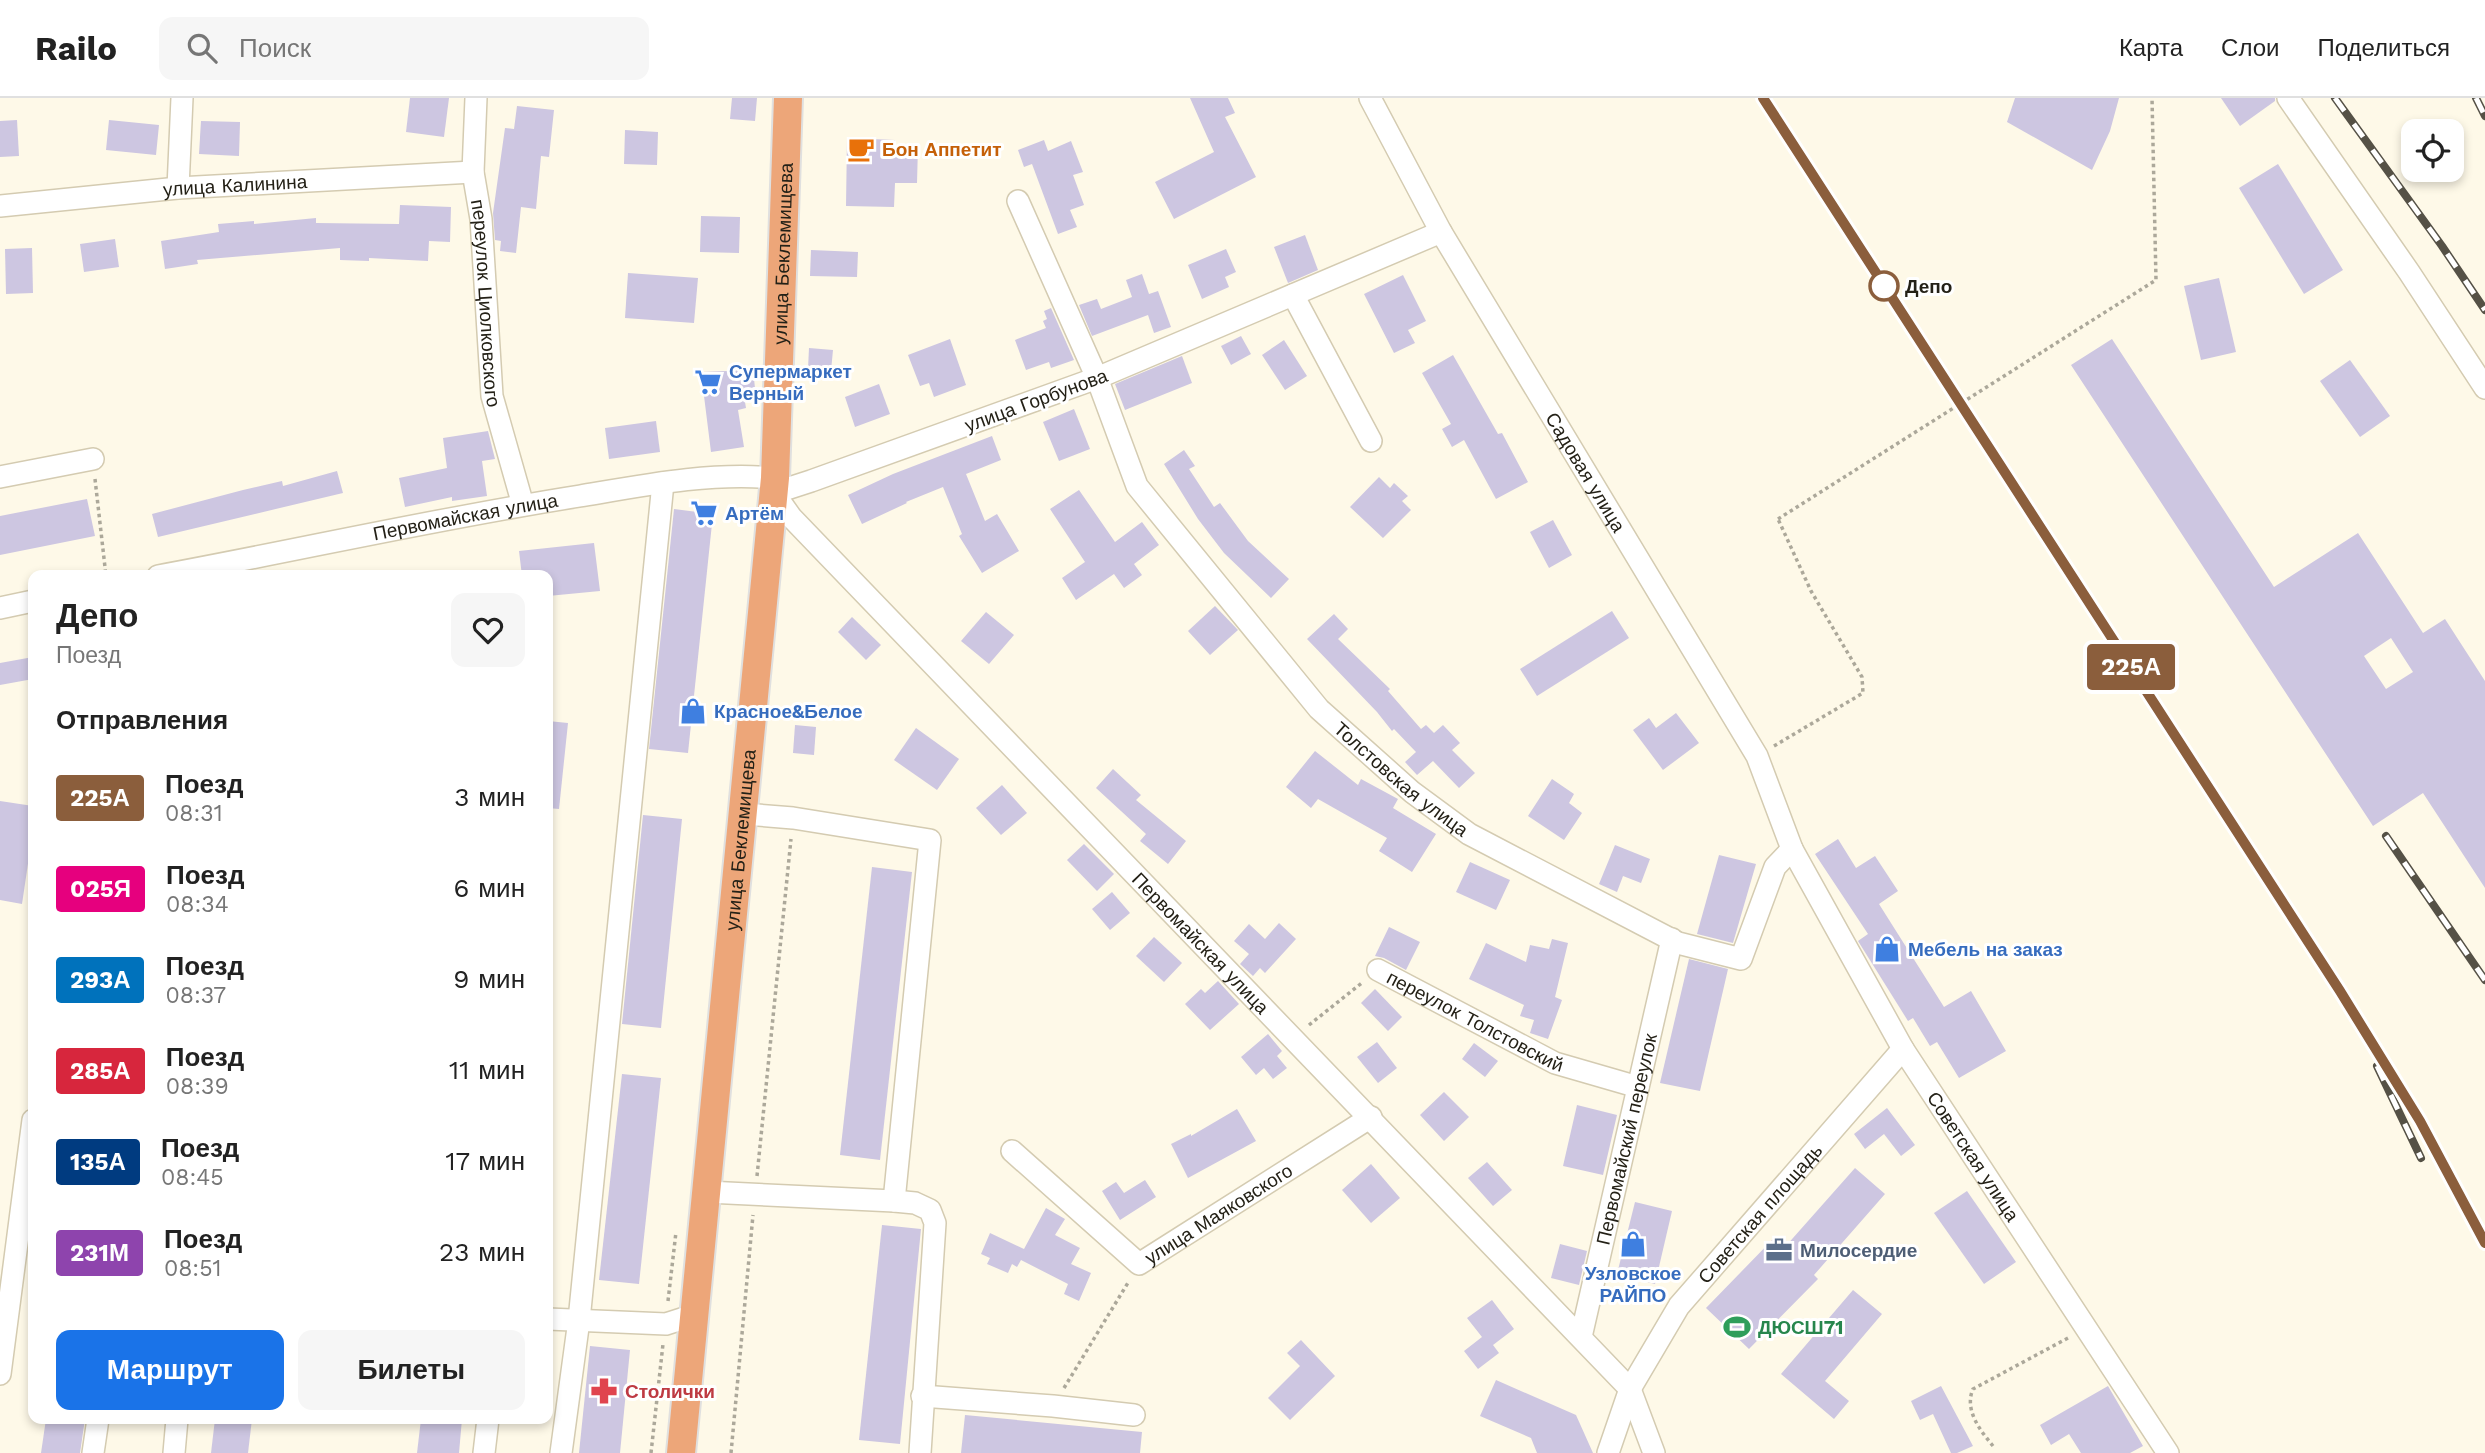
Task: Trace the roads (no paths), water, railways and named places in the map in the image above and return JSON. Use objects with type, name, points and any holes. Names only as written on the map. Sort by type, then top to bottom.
[{"type":"main road","name":"улица Беклемищева","points":[[681,1453],[775,485],[788,98]]},
{"type":"street","points":[[178,187],[182,98]]},
{"type":"street","name":"переулок Циолковского","points":[[476,98],[473,172],[481,219],[492,396],[523,505]]},
{"type":"street","name":"Садовая улица","points":[[1370,98],[1441,232],[1757,756],[1792,849]]},
{"type":"street","points":[[2288,98],[2409,272],[2485,388]]},
{"type":"street","name":"улица Калинина","points":[[0,206],[178,187],[473,172]]},
{"type":"street","name":"Толстовская улица","points":[[1018,201],[1097,378],[1138,486],[1319,709],[1412,792],[1469,834],[1672,939],[1741,958],[1775,867],[1792,849]]},
{"type":"street","name":"улица Горбунова","points":[[775,485],[811,481],[1097,378],[1441,232]]},
{"type":"street","points":[[1293,295],[1371,441]]},
{"type":"street","points":[[0,477],[93,459]]},
{"type":"street","name":"Первомайская улица","points":[[189,570],[523,505],[663,483],[707,477],[750,476],[775,485],[792,517],[1630,1389]]},
{"type":"street","points":[[561,1453],[579,1320],[663,483]]},
{"type":"street","points":[[0,608],[28,602]]},
{"type":"street","points":[[745,814],[793,818],[930,840],[894,1201]]},
{"type":"street","name":"Советская улица","points":[[1792,849],[1903,1049],[2168,1453]]},
{"type":"street","name":"Первомайский переулок","points":[[1581,1337],[1672,939]]},
{"type":"street","name":"переулок Толстовский","points":[[1378,970],[1555,1063],[1638,1087]]},
{"type":"street","name":"Советская площадь","points":[[1608,1453],[1630,1389],[1679,1306],[1903,1049]]},
{"type":"street","name":"улица Маяковского","points":[[1012,1152],[1139,1264],[1371,1117]]},
{"type":"street","points":[[707,1192],[894,1201],[915,1203],[930,1210],[935,1223],[920,1453]]},
{"type":"street","points":[[0,1374],[24,1260],[28,1198]]},
{"type":"street","points":[[553,1319],[666,1324],[694,1315]]},
{"type":"street","points":[[1630,1389],[1655,1451]]},
{"type":"street","points":[[922,1396],[1134,1415]]},
{"type":"street","points":[[93,1453],[97,1424]]},
{"type":"street","points":[[174,1453],[177,1424]]},
{"type":"street","points":[[484,1453],[487,1424]]},
{"type":"railway","points":[[1763,98],[2341,991],[2420,1120],[2485,1243]]},
{"type":"railway","points":[[2335,98],[2485,310]]},
{"type":"railway","points":[[2476,98],[2485,116]]},
{"type":"railway","points":[[2386,836],[2485,980]]},
{"type":"railway","points":[[2377,1066],[2421,1158]]},
{"type":"train","name":"225А","points":[[1763,98],[2340,991],[2420,1121],[2485,1243]]},
{"type":"place","name":"Бон Аппетит","points":[[861,149]]},
{"type":"place","name":"Депо","points":[[1884,286]]},
{"type":"place","name":"Супермаркет Верный","points":[[708,382]]},
{"type":"place","name":"Артём","points":[[704,513]]},
{"type":"place","name":"Красное&Белое","points":[[693,711]]},
{"type":"place","name":"Мебель на заказ","points":[[1887,949]]},
{"type":"place","name":"Узловское РАЙПО","points":[[1633,1244]]},
{"type":"place","name":"Милосердие","points":[[1779,1250]]},
{"type":"place","name":"ДЮСШ71","points":[[1737,1327]]},
{"type":"place","name":"Столички","points":[[604,1391]]}]
